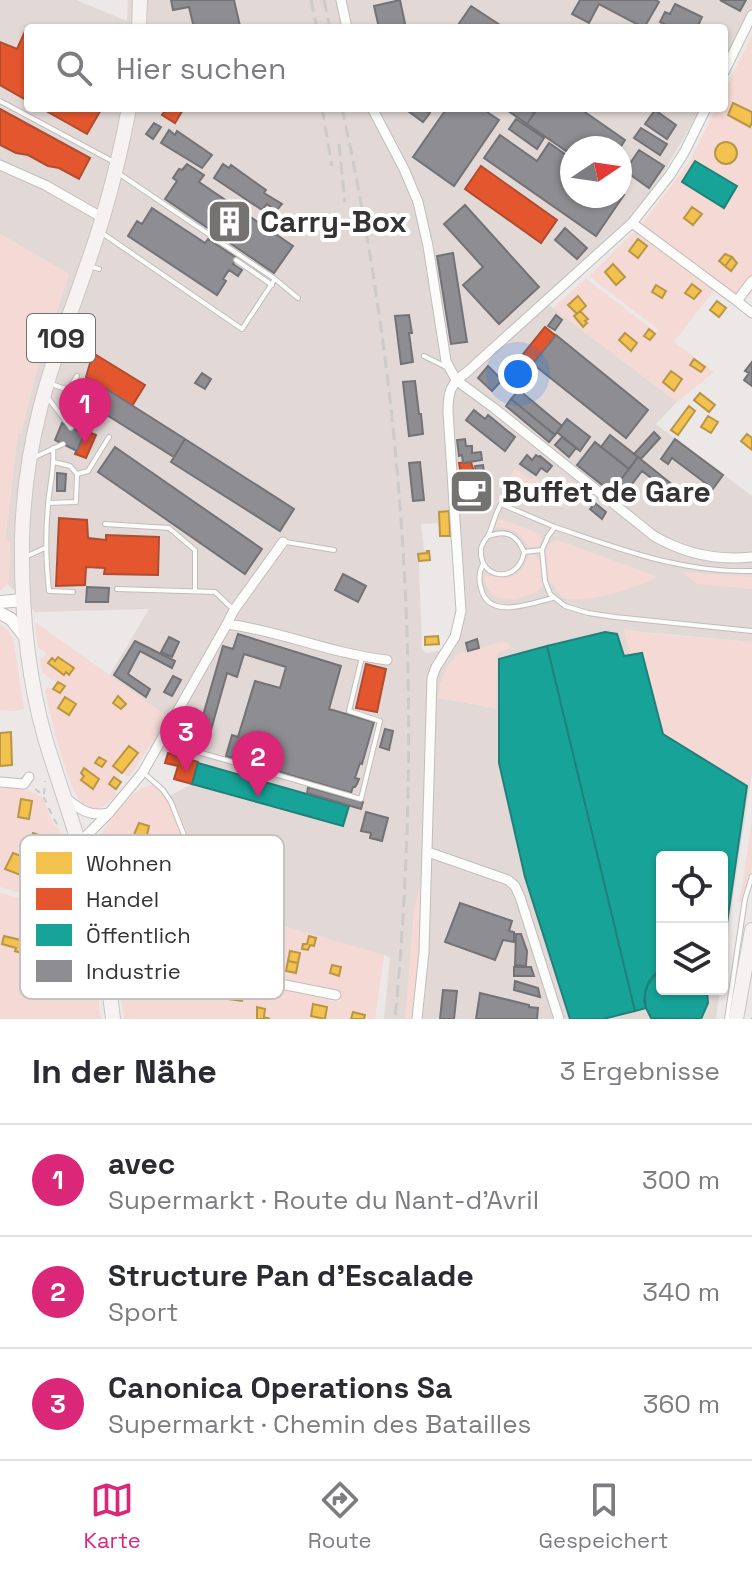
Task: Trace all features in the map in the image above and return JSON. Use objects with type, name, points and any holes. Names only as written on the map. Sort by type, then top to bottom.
[{"type":"main road","points":[[139,24],[140,0]]},
{"type":"main road","name":"109","points":[[77,835],[39,713],[26,639],[23,510],[29,460],[45,388],[93,267],[128,112]]},
{"type":"main road","points":[[0,602],[23,600]]},
{"type":"main road","points":[[0,613],[11,619],[26,639]]},
{"type":"main road","points":[[736,1019],[752,930]]},
{"type":"main road","name":"109","points":[[110,999],[113,1019]]},
{"type":"street","points":[[344,1],[347,24]]},
{"type":"street","points":[[728,64],[752,15]]},
{"type":"street","points":[[374,112],[418,202],[446,361],[456,380],[654,536],[679,549],[706,557],[752,557]]},
{"type":"street","points":[[417,1019],[424,962],[431,684],[434,672],[455,637],[461,611],[449,394],[456,380],[632,223],[670,175],[704,112]]},
{"type":"street","points":[[0,165],[45,185],[101,224]]},
{"type":"street","points":[[632,223],[752,313]]},
{"type":"street","points":[[737,301],[752,281]]},
{"type":"street","points":[[87,835],[143,772],[234,610],[283,542]]},
{"type":"street","points":[[227,624],[362,657],[387,660]]},
{"type":"street","points":[[0,782],[26,780]]},
{"type":"street","points":[[65,798],[88,814],[109,813]]},
{"type":"street","points":[[428,852],[508,880],[515,886],[559,1019]]},
{"type":"street","points":[[284,985],[336,995]]},
{"type":"lane","points":[[0,101],[117,168],[273,282]]},
{"type":"lane","points":[[101,224],[242,329],[273,282]]},
{"type":"lane","points":[[236,260],[298,298]]},
{"type":"lane","points":[[424,356],[448,368]]},
{"type":"lane","points":[[45,388],[68,390],[77,376]]},
{"type":"lane","points":[[45,388],[71,428]]},
{"type":"lane","points":[[77,474],[88,471],[109,437]]},
{"type":"lane","points":[[29,460],[63,444]]},
{"type":"lane","points":[[53,448],[45,548],[49,591],[73,592]]},
{"type":"lane","points":[[48,503],[76,502],[77,474],[70,466],[54,462]]},
{"type":"lane","points":[[489,536],[493,518],[501,504],[555,527],[661,562],[752,571]]},
{"type":"lane","points":[[105,524],[169,528],[195,550],[195,591]]},
{"type":"lane","points":[[555,527],[542,550],[545,581],[553,598],[572,609],[752,631]]},
{"type":"lane","points":[[483,564],[492,572],[506,575],[518,568],[524,552],[517,540],[507,533],[496,533],[482,543],[483,564],[479,575],[484,597],[500,607],[516,607],[553,598]]},
{"type":"lane","points":[[283,542],[334,550]]},
{"type":"lane","points":[[22,558],[45,548]]},
{"type":"lane","points":[[524,552],[542,550]]},
{"type":"lane","points":[[117,589],[215,592],[234,610]]},
{"type":"lane","points":[[161,740],[361,799],[380,721],[349,711],[362,657]]},
{"type":"lane","points":[[143,772],[171,802],[184,835]]},
{"type":"lane","points":[[727,1019],[745,899],[752,876]]},
{"type":"path","points":[[46,773],[44,795],[55,822]]},
{"type":"path","points":[[26,780],[44,795]]},
{"type":"shaded area","points":[[0,0],[76,0],[127,21],[128,0],[752,0],[752,9],[728,56],[728,24],[24,24],[24,112],[699,112],[657,184],[633,215],[612,238],[543,299],[677,402],[656,424],[752,496],[752,642],[642,632],[752,771],[728,932],[728,851],[656,851],[656,995],[719,995],[716,1019],[384,1019],[390,957],[284,926],[284,835],[183,835],[185,829],[169,796],[192,784],[198,762],[150,747],[167,717],[109,676],[149,609],[35,612],[8,584],[10,542],[5,540],[18,432],[21,433],[35,376],[69,274],[0,234]],"holes":[[[450,511],[457,600],[450,649],[426,653],[422,650],[419,562],[430,560],[429,551],[424,550],[421,524],[439,523],[439,512]],[[497,653],[495,708],[439,698],[444,674],[457,655]]]},
{"type":"shaded area","points":[[752,35],[752,277],[738,294],[733,295],[643,226],[690,161],[714,112],[728,112],[728,84]]},
{"type":"shaded area","points":[[633,233],[659,251],[662,249],[714,290],[674,342],[714,372],[677,402],[553,308],[586,279],[657,333],[659,330],[589,276]]},
{"type":"shaded area","points":[[0,234],[69,274],[35,376],[21,433],[18,433],[5,539],[10,542],[9,579],[0,591]]},
{"type":"shaded area","points":[[516,468],[531,480],[534,476],[546,486],[544,489],[570,510],[502,486]]},
{"type":"shaded area","points":[[501,519],[541,534],[539,546],[529,547],[516,532],[496,527]]},
{"type":"shaded area","points":[[557,540],[656,576],[609,594],[585,599],[563,598],[549,580],[546,550],[550,543]]},
{"type":"shaded area","points":[[529,555],[535,555],[541,562],[543,584],[538,591],[505,600],[492,594],[487,588],[485,575],[513,576],[521,570]]},
{"type":"shaded area","points":[[684,572],[752,577],[752,589],[698,584]]},
{"type":"shaded area","points":[[35,622],[168,717],[130,776],[122,773],[116,795],[102,807],[89,808],[84,805],[66,770],[45,691],[47,688],[53,689],[57,683],[42,672],[40,660],[47,654],[38,647]]},
{"type":"shaded area","points":[[0,624],[13,638],[24,709],[0,710]]},
{"type":"shaded area","points":[[624,629],[752,642],[752,771],[749,788],[663,734],[643,653],[630,655]]},
{"type":"shaded area","points":[[501,642],[509,643],[511,648],[497,653],[496,708],[438,698],[441,681],[456,656]]},
{"type":"shaded area","points":[[150,785],[168,797],[186,829],[184,835],[101,835],[126,801]]},
{"type":"shaded area","points":[[0,788],[30,791],[44,801],[54,824],[65,835],[20,835],[20,893],[0,887]]},
{"type":"shaded area","points":[[752,819],[752,868],[740,903],[738,902]]},
{"type":"shaded area","points":[[421,881],[414,1019],[405,1019],[414,910]]},
{"type":"shaded area","points":[[0,893],[20,899],[20,999],[98,999],[101,1019],[0,1019]]},
{"type":"shaded area","points":[[284,926],[384,955],[375,1019],[124,1019],[121,999],[284,999],[284,988],[329,997],[331,1001],[338,1002],[341,999],[340,991],[284,981]]},
{"type":"building: Wohnen","points":[[733,103],[752,112],[750,127],[728,115]]},
{"type":"building: Wohnen","points":[[726,142],[734,145],[737,153],[734,161],[726,164],[718,161],[715,153],[718,145]]},
{"type":"building: Wohnen","points":[[692,207],[702,214],[693,225],[684,218]]},
{"type":"building: Wohnen","points":[[638,239],[647,246],[638,258],[629,251]]},
{"type":"building: Wohnen","points":[[725,254],[732,257],[725,266],[719,261]]},
{"type":"building: Wohnen","points":[[732,257],[737,263],[731,271],[725,266]]},
{"type":"building: Wohnen","points":[[613,264],[625,277],[616,285],[605,272]]},
{"type":"building: Wohnen","points":[[692,284],[701,291],[694,299],[685,293]]},
{"type":"building: Wohnen","points":[[656,285],[666,291],[662,298],[652,292]]},
{"type":"building: Wohnen","points":[[578,296],[586,306],[577,314],[568,305]]},
{"type":"building: Wohnen","points":[[717,301],[726,308],[719,317],[710,310]]},
{"type":"building: Wohnen","points":[[580,311],[588,319],[583,327],[574,316]]},
{"type":"building: Wohnen","points":[[649,329],[655,334],[650,340],[644,336]]},
{"type":"building: Wohnen","points":[[625,333],[637,343],[631,351],[619,340]]},
{"type":"building: Wohnen","points":[[694,359],[705,367],[701,372],[690,365]]},
{"type":"building: Wohnen","points":[[671,371],[682,379],[674,391],[663,382]]},
{"type":"building: Wohnen","points":[[700,393],[715,405],[709,412],[694,400]]},
{"type":"building: Wohnen","points":[[689,406],[695,411],[678,435],[671,430]]},
{"type":"building: Wohnen","points":[[708,416],[718,422],[711,433],[701,427]]},
{"type":"building: Wohnen","points":[[747,434],[752,438],[752,450],[741,441]]},
{"type":"building: Wohnen","points":[[449,511],[450,536],[440,536],[439,512]]},
{"type":"building: Wohnen","points":[[427,551],[430,560],[419,561],[418,554]]},
{"type":"building: Wohnen","points":[[438,636],[439,644],[425,645],[425,637]]},
{"type":"building: Wohnen","points":[[58,657],[74,668],[69,675],[66,672],[64,675],[48,663]]},
{"type":"building: Wohnen","points":[[58,682],[65,686],[60,693],[53,689]]},
{"type":"building: Wohnen","points":[[118,696],[126,704],[121,709],[113,703]]},
{"type":"building: Wohnen","points":[[65,697],[76,704],[69,715],[58,708]]},
{"type":"building: Wohnen","points":[[11,732],[12,765],[0,766],[0,733]]},
{"type":"building: Wohnen","points":[[129,746],[138,753],[122,773],[113,766]]},
{"type":"building: Wohnen","points":[[99,757],[106,761],[102,767],[95,763]]},
{"type":"building: Wohnen","points":[[84,768],[99,779],[93,789],[81,780]]},
{"type":"building: Wohnen","points":[[114,777],[121,782],[116,789],[109,784]]},
{"type":"building: Wohnen","points":[[21,799],[32,801],[29,819],[18,817]]},
{"type":"building: Wohnen","points":[[139,823],[149,826],[147,835],[134,835]]},
{"type":"building: Wohnen","points":[[13,853],[20,856],[20,875],[5,869]]},
{"type":"building: Wohnen","points":[[4,936],[20,940],[20,953],[15,951],[16,948],[2,944]]},
{"type":"building: Wohnen","points":[[309,936],[316,938],[314,946],[310,945],[308,950],[302,949],[303,944],[307,944]]},
{"type":"building: Wohnen","points":[[290,951],[300,953],[298,963],[288,961]]},
{"type":"building: Wohnen","points":[[288,961],[298,963],[296,973],[286,971]]},
{"type":"building: Wohnen","points":[[332,965],[341,967],[339,976],[330,973]]},
{"type":"building: Wohnen","points":[[313,1004],[327,1007],[325,1019],[311,1016]]},
{"type":"building: Wohnen","points":[[257,1007],[265,1009],[264,1017],[270,1019],[257,1019]]},
{"type":"building: Wohnen","points":[[353,1012],[365,1015],[364,1019],[351,1019]]},
{"type":"building: Handel","points":[[24,34],[24,99],[0,85],[0,42],[17,49]]},
{"type":"building: Handel","points":[[0,109],[90,158],[79,179],[0,145]]},
{"type":"building: Handel","points":[[48,112],[100,112],[87,134]]},
{"type":"building: Handel","points":[[164,112],[182,112],[175,123],[162,115]]},
{"type":"building: Handel","points":[[481,166],[557,220],[541,243],[465,189]]},
{"type":"building: Handel","points":[[545,327],[556,336],[534,363],[523,354]]},
{"type":"building: Handel","points":[[93,353],[145,385],[132,406],[86,377]]},
{"type":"building: Handel","points":[[86,431],[96,435],[86,458],[75,454]]},
{"type":"building: Handel","points":[[471,462],[476,479],[473,479],[475,492],[469,496],[470,503],[463,503],[459,463]]},
{"type":"building: Handel","points":[[59,518],[87,520],[88,538],[106,540],[106,535],[159,537],[158,575],[104,574],[105,568],[86,567],[85,585],[56,586]]},
{"type":"building: Handel","points":[[366,664],[386,669],[377,712],[356,708]]},
{"type":"building: Handel","points":[[168,753],[198,762],[192,784],[174,779],[178,766],[165,763]]},
{"type":"building: Öffentlich","points":[[695,161],[737,186],[724,208],[682,182]]},
{"type":"building: Öffentlich","points":[[605,632],[617,634],[624,656],[642,653],[663,734],[747,786],[728,916],[728,851],[656,851],[656,974],[646,988],[646,1008],[635,1011],[547,646]]},
{"type":"building: Öffentlich","points":[[547,646],[635,1011],[603,1019],[570,1019],[525,877],[499,763],[499,659]]},
{"type":"building: Öffentlich","points":[[198,763],[349,806],[343,826],[192,784]]},
{"type":"building: Öffentlich","points":[[656,975],[656,995],[707,995],[708,1003],[701,1019],[651,1018],[646,1008],[645,994],[649,981]]},
{"type":"building: Industrie","points":[[171,0],[234,0],[240,24],[193,24],[189,7],[173,10]]},
{"type":"building: Industrie","points":[[400,0],[405,24],[378,24],[374,6]]},
{"type":"building: Industrie","points":[[580,0],[659,2],[646,24],[636,24],[599,4],[589,23],[572,14]]},
{"type":"building: Industrie","points":[[720,0],[746,0],[740,11]]},
{"type":"building: Industrie","points":[[675,4],[702,17],[699,24],[660,22],[665,12],[670,14]]},
{"type":"building: Industrie","points":[[471,6],[498,24],[459,24]]},
{"type":"building: Industrie","points":[[409,112],[430,113],[423,122]]},
{"type":"building: Industrie","points":[[444,112],[487,112],[499,120],[454,186],[413,157]]},
{"type":"building: Industrie","points":[[510,112],[533,112],[527,124]]},
{"type":"building: Industrie","points":[[535,112],[585,112],[619,136],[560,136],[560,147],[527,124]]},
{"type":"building: Industrie","points":[[654,112],[658,112],[676,125],[667,139],[645,124]]},
{"type":"building: Industrie","points":[[516,119],[544,138],[537,149],[509,129]]},
{"type":"building: Industrie","points":[[154,123],[161,127],[153,139],[146,134]]},
{"type":"building: Industrie","points":[[641,128],[667,144],[660,155],[634,138]]},
{"type":"building: Industrie","points":[[169,130],[175,135],[177,131],[212,155],[202,168],[161,143]]},
{"type":"building: Industrie","points":[[500,135],[537,161],[549,143],[560,151],[560,208],[615,208],[596,236],[484,158]]},
{"type":"building: Industrie","points":[[639,150],[664,166],[649,188],[632,176],[632,160]]},
{"type":"building: Industrie","name":"Carry-Box","points":[[187,164],[204,175],[199,182],[293,246],[274,273],[165,199],[177,181],[173,178]]},
{"type":"building: Industrie","points":[[223,164],[229,168],[231,165],[282,204],[276,211],[267,204],[262,210],[214,178]]},
{"type":"building: Industrie","points":[[465,205],[539,287],[499,324],[463,285],[483,267],[444,224]]},
{"type":"building: Industrie","points":[[152,208],[205,243],[208,239],[237,258],[233,264],[242,270],[238,276],[229,270],[217,295],[128,236],[137,221],[142,224]]},
{"type":"building: Industrie","points":[[565,228],[587,248],[577,259],[555,240]]},
{"type":"building: Industrie","points":[[453,253],[467,342],[451,344],[437,256]]},
{"type":"building: Industrie","points":[[409,315],[413,362],[401,364],[395,316]]},
{"type":"building: Industrie","points":[[556,315],[562,320],[555,330],[548,326]]},
{"type":"building: Industrie","points":[[556,335],[648,410],[626,438],[533,364]]},
{"type":"building: Industrie","points":[[752,362],[752,386],[744,380],[749,373],[745,371]]},
{"type":"building: Industrie","points":[[488,366],[502,380],[492,391],[478,378]]},
{"type":"building: Industrie","points":[[202,373],[211,379],[205,389],[195,383]]},
{"type":"building: Industrie","points":[[89,378],[185,439],[174,457],[83,400]]},
{"type":"building: Industrie","points":[[415,381],[423,434],[409,436],[403,382]]},
{"type":"building: Industrie","points":[[519,390],[562,426],[555,435],[511,399]]},
{"type":"building: Industrie","points":[[511,399],[555,435],[549,442],[506,406]]},
{"type":"building: Industrie","points":[[474,410],[485,419],[488,415],[515,437],[505,451],[466,420]]},
{"type":"building: Industrie","points":[[567,419],[590,437],[580,451],[557,432]]},
{"type":"building: Industrie","points":[[62,423],[84,434],[77,451],[55,440]]},
{"type":"building: Industrie","points":[[654,432],[660,438],[641,459],[634,454]]},
{"type":"building: Industrie","points":[[610,435],[638,457],[629,469],[601,447]]},
{"type":"building: Industrie","points":[[562,437],[576,448],[569,457],[555,445]]},
{"type":"building: Industrie","points":[[185,439],[294,509],[280,531],[171,462]]},
{"type":"building: Industrie","points":[[465,439],[466,446],[472,446],[472,453],[481,452],[482,460],[463,463],[457,440]]},
{"type":"building: Industrie","points":[[675,439],[723,475],[710,493],[705,490],[708,485],[672,458],[668,464],[661,459]]},
{"type":"building: Industrie","points":[[595,442],[629,469],[611,492],[577,465]]},
{"type":"building: Industrie","points":[[115,447],[262,549],[245,574],[98,472]]},
{"type":"building: Industrie","points":[[527,455],[532,460],[536,455],[540,456],[552,466],[547,472],[541,468],[536,475],[520,464]]},
{"type":"building: Industrie","points":[[638,457],[684,494],[682,496],[676,491],[672,494],[642,471],[622,497],[613,490]]},
{"type":"building: Industrie","points":[[420,462],[424,500],[413,501],[409,463]]},
{"type":"building: Industrie","points":[[483,465],[487,496],[478,497],[475,466]]},
{"type":"building: Industrie","points":[[57,473],[66,474],[65,491],[57,491]]},
{"type":"building: Industrie","points":[[595,503],[606,512],[602,519],[590,509]]},
{"type":"building: Industrie","points":[[343,574],[366,586],[358,602],[335,590]]},
{"type":"building: Industrie","points":[[87,587],[109,588],[108,602],[86,602]]},
{"type":"building: Industrie","points":[[238,634],[341,666],[329,709],[374,722],[355,778],[359,779],[351,793],[226,756],[232,735],[238,737],[255,681],[280,688],[286,667],[244,654],[237,677],[227,673],[211,730],[200,726],[223,646],[233,649]]},
{"type":"building: Industrie","points":[[169,637],[179,642],[172,657],[161,652]]},
{"type":"building: Industrie","points":[[477,639],[479,648],[468,651],[466,643]]},
{"type":"building: Industrie","points":[[135,641],[175,661],[172,668],[140,651],[128,674],[150,689],[146,697],[114,675]]},
{"type":"building: Industrie","points":[[173,676],[181,680],[172,696],[164,692]]},
{"type":"building: Industrie","points":[[385,729],[393,731],[389,750],[380,747]]},
{"type":"building: Industrie","points":[[187,730],[198,733],[194,747],[183,744]]},
{"type":"building: Industrie","points":[[308,787],[363,802],[361,809],[307,793]]},
{"type":"building: Industrie","points":[[366,812],[388,818],[382,841],[370,838],[371,833],[361,831]]},
{"type":"building: Industrie","points":[[460,903],[512,921],[509,931],[514,932],[514,942],[503,940],[495,960],[445,942]]},
{"type":"building: Industrie","points":[[516,934],[521,934],[527,951],[526,966],[515,965]]},
{"type":"building: Industrie","points":[[514,967],[531,967],[534,976],[514,976]]},
{"type":"building: Industrie","points":[[515,981],[538,988],[540,997],[514,990]]},
{"type":"building: Industrie","points":[[443,990],[457,991],[454,1019],[440,1019]]},
{"type":"building: Industrie","points":[[480,993],[538,1008],[537,1019],[476,1019]]},
{"type":"railway","points":[[311,0],[316,24]]},
{"type":"railway","points":[[324,0],[329,24]]},
{"type":"railway","points":[[323,112],[332,166]]},
{"type":"railway","points":[[343,112],[382,334],[404,562],[408,790],[404,905],[395,1019]]},
{"type":"railway","points":[[339,144],[345,202]]},
{"type":"place","name":"Carry-Box","points":[[229,222]]},
{"type":"place","name":"avec","points":[[85,444]]},
{"type":"place","name":"Buffet de Gare","points":[[471,492]]},
{"type":"place","name":"Canonica Operations Sa","points":[[186,772]]},
{"type":"place","name":"Structure Pan d'Escalade","points":[[258,797]]}]
